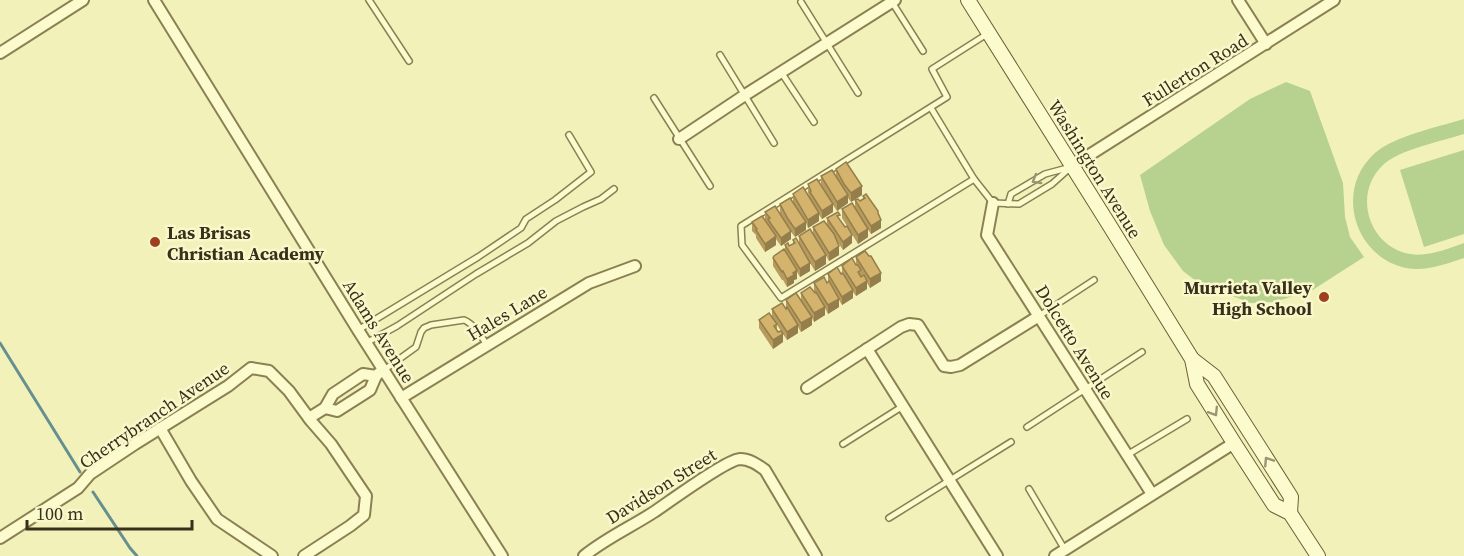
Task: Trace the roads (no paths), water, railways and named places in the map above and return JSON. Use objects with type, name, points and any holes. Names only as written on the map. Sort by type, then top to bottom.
[{"type":"main road","name":"Washington Avenue","points":[[968,0],[1191,358],[1197,384],[1234,443],[1274,505],[1290,513],[1318,556]]},
{"type":"main road","name":"Washington Avenue","points":[[1191,358],[1214,376],[1291,497],[1290,513]]},
{"type":"street","points":[[0,53],[83,0]]},
{"type":"street","name":"Adams Avenue","points":[[154,0],[366,343],[380,373],[401,398],[502,556]]},
{"type":"street","points":[[1238,0],[1266,44]]},
{"type":"street","name":"Fullerton Road","points":[[1072,166],[1334,0]]},
{"type":"street","points":[[679,139],[893,1]]},
{"type":"street","name":"Dolcetto Avenue","points":[[993,202],[987,235],[1152,494]]},
{"type":"street","name":"Hales Lane","points":[[401,398],[589,283],[635,266]]},
{"type":"street","points":[[807,388],[909,324],[918,325],[944,366],[951,367],[960,365],[1039,316]]},
{"type":"street","points":[[867,349],[995,555]]},
{"type":"street","name":"Cherrybranch Avenue","points":[[0,538],[78,488],[90,474],[251,369],[269,371],[289,391],[309,418]]},
{"type":"street","points":[[304,556],[364,515],[366,496],[331,444],[309,418],[325,408],[333,394],[363,374],[380,373]]},
{"type":"street","points":[[325,408],[338,411],[370,390],[380,373]]},
{"type":"street","points":[[343,387],[353,401]]},
{"type":"street","points":[[160,428],[216,519],[272,556]]},
{"type":"street","points":[[1060,553],[1234,443]]},
{"type":"street","name":"Davidson Street","points":[[584,556],[602,542],[651,514],[708,476],[740,459],[752,462],[765,470],[816,556]]},
{"type":"lane","points":[[369,0],[409,61]]},
{"type":"lane","points":[[893,1],[923,51]]},
{"type":"lane","points":[[801,2],[858,93]]},
{"type":"lane","points":[[974,178],[781,298],[742,245],[741,226],[947,97],[932,69],[988,33]]},
{"type":"lane","points":[[720,55],[774,143]]},
{"type":"lane","points":[[781,72],[814,122]]},
{"type":"lane","points":[[654,98],[710,186]]},
{"type":"lane","points":[[931,108],[974,178],[993,202],[1018,204],[1052,184],[1072,166]]},
{"type":"lane","points":[[358,330],[521,228],[526,219],[591,172],[569,135]]},
{"type":"lane","points":[[1008,204],[1011,194],[1045,174],[1072,166]]},
{"type":"lane","points":[[366,343],[397,326],[528,243],[556,221],[601,200],[614,189]]},
{"type":"lane","points":[[1039,316],[1094,280]]},
{"type":"lane","points":[[380,373],[416,347],[420,332],[431,325],[464,320],[473,326],[487,345]]},
{"type":"lane","points":[[1027,427],[1142,352]]},
{"type":"lane","points":[[843,444],[903,406]]},
{"type":"lane","points":[[1127,455],[1187,419]]},
{"type":"lane","points":[[889,518],[1011,442]]},
{"type":"lane","points":[[1029,489],[1060,553]]},
{"type":"waterway","points":[[0,343],[80,472]]},
{"type":"waterway","points":[[93,492],[137,556]]},
{"type":"place","name":"Las Brisas Christian Academy","points":[[155,242]]},
{"type":"place","name":"Murrieta Valley High School","points":[[1324,297]]}]
